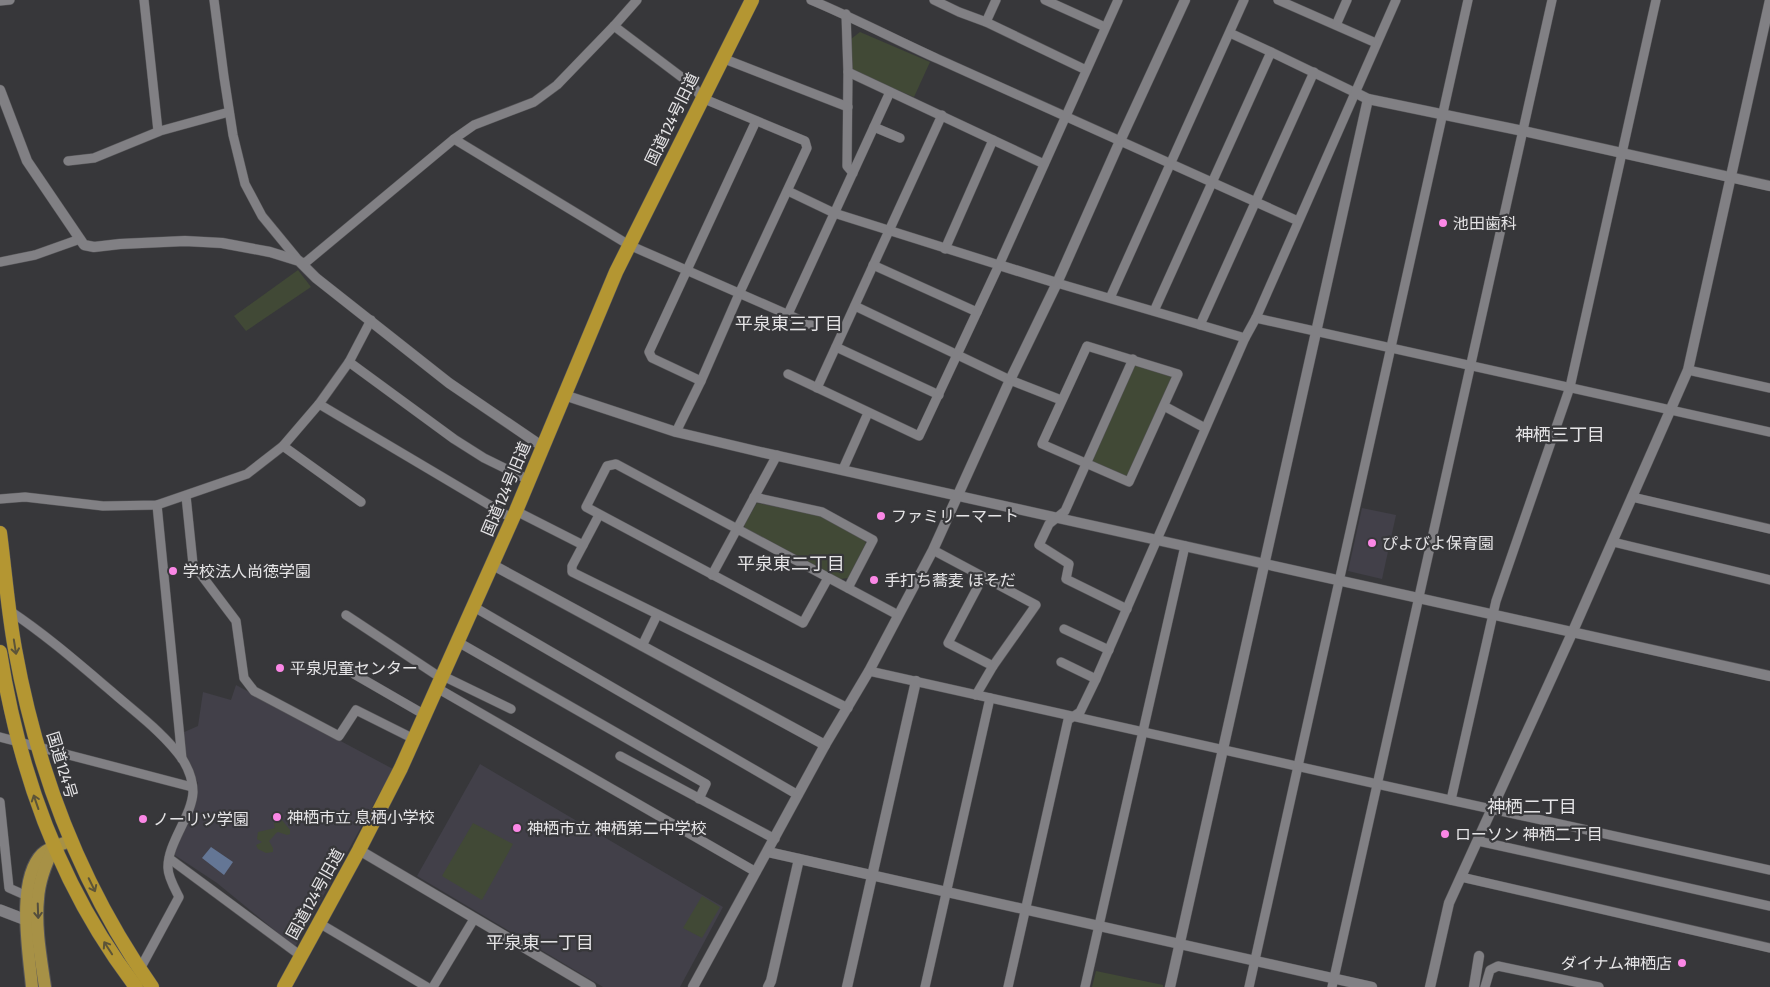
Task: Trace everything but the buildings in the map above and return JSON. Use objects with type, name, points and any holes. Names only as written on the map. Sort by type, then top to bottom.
[{"type":"highway","name":"国道124号旧道","points":[[284,987],[359,850],[401,768],[493,564],[616,272],[752,0]]},
{"type":"highway","name":"国道124号","points":[[0,533],[5,607],[37,746],[52,792],[70,841],[107,915],[152,987]]},
{"type":"highway","points":[[0,652],[18,741],[31,787],[54,848],[93,924],[136,987]]},
{"type":"main road","points":[[32,987],[26,920],[27,896],[33,872],[39,858],[45,852],[70,841]]},
{"type":"main road","points":[[45,987],[38,899],[42,880],[54,848]]},
{"type":"main road","points":[[0,910],[26,920]]},
{"type":"street","points":[[0,1],[10,0]]},
{"type":"street","points":[[144,0],[158,131]]},
{"type":"street","points":[[214,0],[233,135],[245,184],[262,216],[299,261],[316,278],[449,383],[543,447]]},
{"type":"street","points":[[0,90],[27,161],[84,245],[94,247],[185,241],[222,244],[270,252],[305,263],[454,139],[474,125],[534,102],[557,84],[637,0]]},
{"type":"street","points":[[811,0],[846,14],[936,58],[1298,221]]},
{"type":"street","points":[[934,0],[986,22],[1086,70]]},
{"type":"street","points":[[986,22],[996,0]]},
{"type":"street","points":[[1045,0],[1105,27]]},
{"type":"street","points":[[788,374],[919,436],[1067,116],[1118,0]]},
{"type":"street","points":[[693,987],[826,745],[869,671],[933,550],[1010,380],[1057,283],[1185,0]]},
{"type":"street","points":[[1110,298],[1244,0]]},
{"type":"street","points":[[1278,0],[1294,3],[1376,43]]},
{"type":"street","points":[[1336,25],[1347,0]]},
{"type":"street","points":[[1008,987],[1068,720],[1080,712],[1128,609],[1205,428],[1245,338],[1256,318],[1396,0]]},
{"type":"street","points":[[1249,987],[1468,0]]},
{"type":"street","points":[[1333,983],[1552,0]]},
{"type":"street","points":[[1451,800],[1496,601],[1570,387],[1656,0]]},
{"type":"street","points":[[1430,987],[1449,903],[1574,631],[1688,370],[1770,0]]},
{"type":"street","points":[[846,14],[848,72],[847,166],[853,173]]},
{"type":"street","points":[[614,26],[692,85],[702,98],[805,141],[807,148],[676,432]]},
{"type":"street","points":[[1230,33],[1368,99],[1523,131],[1770,186]]},
{"type":"street","points":[[1154,312],[1271,52]]},
{"type":"street","points":[[722,58],[848,107]]},
{"type":"street","points":[[848,72],[1044,164]]},
{"type":"street","points":[[1200,325],[1314,72]]},
{"type":"street","points":[[788,314],[890,92]]},
{"type":"street","points":[[1170,987],[1368,99]]},
{"type":"street","points":[[68,162],[94,158],[158,131],[229,112]]},
{"type":"street","points":[[817,388],[942,115]]},
{"type":"street","points":[[701,381],[652,358],[649,352],[756,121]]},
{"type":"street","points":[[874,127],[900,138]]},
{"type":"street","points":[[454,139],[629,245],[814,326]]},
{"type":"street","points":[[945,248],[993,140]]},
{"type":"street","points":[[788,191],[834,213],[1057,283],[1245,338]]},
{"type":"street","points":[[0,262],[35,255],[80,239]]},
{"type":"street","points":[[873,264],[977,312]]},
{"type":"street","points":[[855,306],[1010,380],[1061,400]]},
{"type":"street","points":[[1256,318],[1471,364],[1770,432]]},
{"type":"street","points":[[0,499],[25,497],[103,506],[157,505],[247,474],[283,446],[320,404],[348,362],[371,320]]},
{"type":"street","points":[[1086,346],[1178,374],[1129,482],[1042,444],[1061,400],[1086,346]]},
{"type":"street","points":[[836,347],[939,395]]},
{"type":"street","points":[[1128,609],[1066,579],[1069,564],[1039,545],[1049,524],[1065,511],[1133,359]]},
{"type":"street","points":[[348,362],[454,439],[484,458],[529,480]]},
{"type":"street","points":[[1688,370],[1770,388]]},
{"type":"street","points":[[564,395],[676,432],[1770,676]]},
{"type":"street","points":[[320,404],[514,515],[583,545]]},
{"type":"street","points":[[1164,406],[1205,428]]},
{"type":"street","points":[[843,469],[868,413]]},
{"type":"street","points":[[283,446],[361,502]]},
{"type":"street","points":[[712,575],[777,455]]},
{"type":"street","points":[[828,578],[803,623],[586,507],[607,466],[616,464],[898,615]]},
{"type":"street","points":[[186,496],[194,564],[236,621],[244,678],[254,691],[339,736],[356,710],[414,739]]},
{"type":"street","points":[[754,497],[822,512],[873,540],[848,588]]},
{"type":"street","points":[[1632,497],[1770,529]]},
{"type":"street","points":[[157,505],[182,759]]},
{"type":"street","points":[[599,515],[572,566],[572,572],[657,616],[848,708]]},
{"type":"street","points":[[1612,542],[1770,580]]},
{"type":"street","points":[[1085,987],[1185,546]]},
{"type":"street","points":[[933,550],[1036,605],[993,666],[976,695]]},
{"type":"street","points":[[493,564],[826,745]]},
{"type":"street","points":[[983,577],[948,643],[993,666]]},
{"type":"street","points":[[5,607],[60,648],[158,731],[182,759],[190,772],[192,786],[191,802],[170,858],[168,869],[179,896],[140,969]]},
{"type":"street","points":[[474,607],[798,796]]},
{"type":"street","points":[[346,615],[438,676],[440,682],[756,872]]},
{"type":"street","points":[[642,646],[657,616]]},
{"type":"street","points":[[1064,629],[1109,650]]},
{"type":"street","points":[[458,642],[706,784],[699,799]]},
{"type":"street","points":[[1061,662],[1096,679]]},
{"type":"street","points":[[869,671],[1770,870]]},
{"type":"street","points":[[354,674],[425,715]]},
{"type":"street","points":[[847,987],[916,681]]},
{"type":"street","points":[[440,682],[511,709]]},
{"type":"street","points":[[925,987],[990,698]]},
{"type":"street","points":[[0,737],[192,786]]},
{"type":"street","points":[[620,756],[775,839]]},
{"type":"street","points":[[0,802],[9,888],[27,896]]},
{"type":"street","points":[[1478,841],[1770,906]]},
{"type":"street","points":[[359,850],[590,987]]},
{"type":"street","points":[[768,852],[1254,961],[1333,983],[1372,987]]},
{"type":"street","points":[[170,858],[301,956]]},
{"type":"street","points":[[768,987],[772,981],[799,859]]},
{"type":"street","points":[[1461,877],[1770,948]]},
{"type":"street","points":[[433,987],[474,919]]},
{"type":"street","points":[[319,923],[427,987]]},
{"type":"street","points":[[1474,987],[1479,956]]},
{"type":"street","points":[[1485,987],[1490,970],[1498,966],[1599,987]]},
{"type":"shaded area","name":"ぴよびよ保育園","points":[[1362,508],[1396,515],[1382,579],[1348,571]]},
{"type":"shaded area","name":"神栖市立 息栖小学校","points":[[236,685],[393,769],[295,947],[217,883],[173,854],[193,802],[198,783],[184,758],[182,733],[198,726],[203,692],[231,700]]},
{"type":"shaded area","name":"神栖市立 神栖第二中学校","points":[[480,764],[723,907],[680,987],[603,987],[417,876]]},
{"type":"green space","points":[[860,32],[930,62],[914,97],[854,72],[852,68],[851,39]]},
{"type":"green space","points":[[298,270],[311,287],[246,331],[234,316]]},
{"type":"green space","points":[[1135,364],[1173,376],[1128,478],[1092,461]]},
{"type":"green space","points":[[757,503],[823,516],[864,540],[866,543],[848,578],[840,579],[745,528],[744,525]]},
{"type":"green space","points":[[275,819],[281,819],[290,830],[290,834],[278,832],[269,841],[273,852],[266,853],[258,849],[256,845],[262,842],[257,839],[258,832],[275,828]]},
{"type":"green space","points":[[473,823],[513,844],[482,900],[442,876]]},
{"type":"green space","points":[[702,896],[720,907],[702,938],[683,928]]},
{"type":"green space","points":[[1096,971],[1163,985],[1163,987],[1092,987]]},
{"type":"water","points":[[211,847],[233,862],[224,875],[202,858]]},
{"type":"place","name":"池田歯科","points":[[1443,223]]},
{"type":"place","name":"ファミリーマート","points":[[881,516]]},
{"type":"place","name":"ぴよびよ保育園","points":[[1372,543]]},
{"type":"place","name":"学校法人尚徳学園","points":[[173,571]]},
{"type":"place","name":"手打ち蕎麦 ほそだ","points":[[874,580]]},
{"type":"place","name":"平泉児童センター","points":[[280,668]]},
{"type":"place","name":"神栖市立 息栖小学校","points":[[277,817]]},
{"type":"place","name":"ノーリツ学園","points":[[143,819]]},
{"type":"place","name":"神栖市立 神栖第二中学校","points":[[517,828]]},
{"type":"place","name":"ローソン 神栖二丁目","points":[[1445,834]]},
{"type":"place","name":"ダイナム神栖店","points":[[1682,963]]},
{"type":"district","name":"平泉東三丁目","points":[[789,324]]},
{"type":"district","name":"神栖三丁目","points":[[1560,435]]},
{"type":"district","name":"平泉東二丁目","points":[[791,564]]},
{"type":"district","name":"神栖二丁目","points":[[1532,807]]},
{"type":"district","name":"平泉東一丁目","points":[[540,943]]}]
